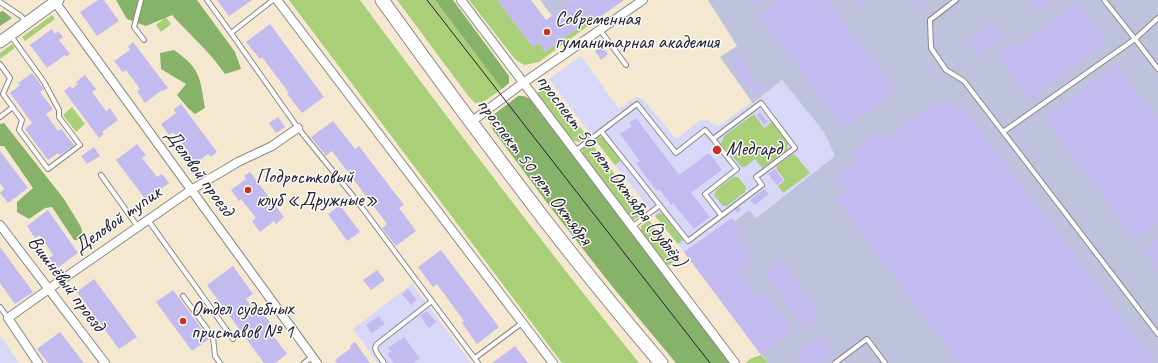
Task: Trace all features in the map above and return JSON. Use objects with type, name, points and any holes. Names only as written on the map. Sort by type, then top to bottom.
[{"type":"main road","name":"проспект 50 лет Октября","points":[[382,0],[471,122],[550,226],[661,363]]},
{"type":"street","points":[[277,0],[553,363]]},
{"type":"street","name":"проспект 50 лет Октября (дублёр)","points":[[461,0],[734,363]]},
{"type":"street","points":[[471,122],[523,83],[643,0]]},
{"type":"street","points":[[0,42],[56,1]]},
{"type":"street","name":"Деловой проезд","points":[[56,1],[314,360]]},
{"type":"street","name":"Деловой тупик","points":[[8,318],[191,190],[238,162],[272,146],[298,128]]},
{"type":"street","name":"Вишнёвый проезд","points":[[0,225],[105,363]]},
{"type":"street","points":[[8,318],[38,363]]},
{"type":"lane","points":[[142,0],[134,27],[144,40]]},
{"type":"lane","points":[[207,0],[298,128],[357,201],[478,363]]},
{"type":"lane","points":[[231,33],[273,0]]},
{"type":"lane","points":[[956,0],[930,20],[931,48],[946,70],[964,81],[1158,334]]},
{"type":"lane","points":[[1104,0],[1158,69]]},
{"type":"lane","points":[[0,2],[21,16],[27,23]]},
{"type":"lane","points":[[1003,132],[1135,39],[1158,18]]},
{"type":"lane","points":[[600,30],[626,65]]},
{"type":"lane","points":[[0,64],[10,78],[3,94],[22,120],[19,130],[48,169],[80,145],[59,117],[59,110],[44,82],[10,35]]},
{"type":"lane","points":[[602,131],[688,241],[762,185],[756,177],[795,148],[761,103],[713,139]]},
{"type":"lane","points":[[575,151],[637,104],[676,153],[705,130],[737,169],[705,194],[721,215]]},
{"type":"lane","points":[[0,116],[12,107]]},
{"type":"lane","points":[[101,175],[138,227]]},
{"type":"lane","points":[[632,227],[660,205]]},
{"type":"lane","points":[[148,220],[233,339]]},
{"type":"lane","points":[[183,296],[213,337],[216,356],[220,363]]},
{"type":"lane","points":[[384,363],[375,348],[377,344],[432,301]]},
{"type":"lane","points":[[0,307],[8,318]]},
{"type":"lane","points":[[475,358],[522,323]]},
{"type":"lane","points":[[835,363],[867,339],[885,363]]},
{"type":"lane","points":[[304,363],[314,360]]},
{"type":"shaded area","points":[[540,0],[574,0],[552,16]]},
{"type":"shaded area","points":[[708,0],[1158,0],[1158,363],[768,363],[684,252],[732,218],[735,221],[749,210],[756,218],[835,156],[824,132],[782,80],[753,103],[752,102],[720,57],[737,46]]},
{"type":"shaded area","name":"Медгард","points":[[581,56],[619,109],[636,97],[643,99],[675,138],[678,138],[700,120],[705,120],[719,126],[752,102],[753,103],[782,80],[824,132],[835,156],[755,218],[735,221],[732,218],[684,252],[595,140],[549,79]]},
{"type":"shaded area","points":[[412,284],[471,363],[378,363],[353,329]]},
{"type":"shaded area","points":[[0,335],[19,363],[0,363]]},
{"type":"green space","points":[[116,0],[197,0],[235,52],[241,69],[225,74],[206,51],[172,15],[146,26],[127,19]]},
{"type":"green space","points":[[289,0],[360,0],[428,92],[639,363],[562,363]]},
{"type":"green space","points":[[397,0],[435,0],[502,89],[483,102],[475,103]]},
{"type":"green space","points":[[435,0],[453,0],[509,76],[509,83],[502,89]]},
{"type":"green space","points":[[469,0],[497,0],[533,47],[539,43],[545,52],[586,22],[584,19],[591,14],[596,20],[539,62],[524,65],[515,59]]},
{"type":"green space","points":[[3,11],[12,18],[0,26],[0,12]]},
{"type":"green space","points":[[52,15],[55,19],[25,41],[22,37]]},
{"type":"green space","points":[[166,17],[171,24],[161,32],[156,25]]},
{"type":"green space","points":[[12,44],[15,48],[0,59],[0,53]]},
{"type":"green space","points":[[174,50],[190,63],[200,81],[205,108],[195,114],[177,95],[186,84],[161,69],[160,53]]},
{"type":"green space","points":[[545,82],[587,136],[579,142],[572,140],[538,95],[539,87]]},
{"type":"green space","points":[[518,96],[524,96],[530,99],[730,363],[676,363],[611,285],[493,130],[490,123],[492,116]]},
{"type":"green space","points":[[72,107],[85,124],[76,132],[63,115]]},
{"type":"green space","points":[[754,114],[764,128],[772,122],[788,143],[787,150],[762,168],[755,159],[745,167],[742,167],[721,144],[724,136]]},
{"type":"green space","points":[[4,123],[64,199],[81,227],[84,240],[74,240],[52,207],[45,208],[29,219],[17,212],[17,202],[33,188],[4,146],[0,146],[0,124]]},
{"type":"green space","points":[[599,137],[603,137],[620,159],[620,161],[615,165],[595,140]]},
{"type":"green space","points":[[591,143],[645,213],[633,220],[631,218],[582,153],[583,149]]},
{"type":"green space","points":[[793,154],[810,173],[783,193],[778,186],[785,180],[776,168]]},
{"type":"green space","points":[[733,177],[738,177],[746,187],[745,192],[727,206],[723,206],[714,195],[716,190]]},
{"type":"green space","points":[[659,213],[663,214],[683,240],[678,244],[655,216]]},
{"type":"green space","points":[[649,220],[678,257],[676,263],[672,265],[665,264],[641,232],[641,226]]},
{"type":"green space","points":[[761,355],[768,363],[745,363],[752,358]]},
{"type":"building","points":[[98,0],[104,0],[119,21],[97,36],[80,12]]},
{"type":"building","points":[[217,0],[252,0],[229,16]]},
{"type":"building","name":"Современная гуманитарная академия","points":[[497,0],[531,0],[546,20],[574,0],[624,0],[596,20],[591,14],[584,19],[586,22],[545,52],[539,43],[533,47]]},
{"type":"building","points":[[754,0],[763,0],[757,4]]},
{"type":"building","points":[[780,0],[827,0],[895,91],[844,129],[759,15]]},
{"type":"building","points":[[856,0],[869,0],[861,6]]},
{"type":"building","points":[[917,0],[929,0],[921,6]]},
{"type":"building","points":[[1031,0],[1055,0],[1038,11]]},
{"type":"building","points":[[1077,2],[1107,42],[1029,100],[996,55],[1013,42],[1017,47]]},
{"type":"building","points":[[992,23],[1003,39],[978,56],[967,40]]},
{"type":"building","points":[[270,24],[324,97],[302,113],[262,57],[260,59],[246,42]]},
{"type":"building","points":[[52,29],[55,34],[58,31],[63,37],[59,40],[70,54],[66,57],[65,55],[47,68],[30,45]]},
{"type":"building","points":[[133,42],[168,88],[163,91],[162,90],[145,103],[137,91],[140,89],[126,70],[123,72],[114,61],[130,50],[128,47]]},
{"type":"building","points":[[602,46],[608,54],[601,60],[595,51]]},
{"type":"building","points":[[738,56],[765,90],[757,96],[730,62]]},
{"type":"building","points":[[1117,64],[1158,119],[1158,223],[1135,240],[1044,118]]},
{"type":"building","points":[[32,73],[44,89],[40,92],[53,109],[46,114],[58,131],[61,129],[74,145],[60,155],[58,153],[48,160],[25,129],[32,123],[10,93],[20,85],[18,83]]},
{"type":"building","points":[[85,75],[96,89],[92,92],[106,111],[110,108],[118,120],[102,132],[104,134],[99,138],[64,91],[70,86],[72,89],[78,84],[76,82]]},
{"type":"building","points":[[950,100],[956,109],[961,105],[1156,363],[959,363],[835,199],[847,190],[836,176],[857,160],[851,153],[879,132],[884,140],[929,106],[930,108],[938,102],[941,107]]},
{"type":"building","points":[[181,104],[217,152],[211,157],[208,154],[193,165],[185,154],[188,151],[173,132],[169,135],[161,124],[176,113],[174,109]]},
{"type":"building","points":[[760,112],[768,122],[764,125],[757,115]]},
{"type":"building","points":[[278,117],[285,127],[276,133],[269,123]]},
{"type":"building","points":[[636,118],[679,175],[709,153],[722,170],[691,193],[710,217],[694,229],[673,203],[671,205],[659,189],[657,191],[636,163],[640,161],[620,134],[632,126],[629,123]]},
{"type":"building","points":[[333,121],[355,149],[359,146],[404,205],[399,208],[416,231],[396,246],[382,228],[387,224],[332,151],[326,156],[311,137]]},
{"type":"building","points":[[137,144],[146,155],[142,158],[157,177],[162,174],[169,183],[146,200],[116,160]]},
{"type":"building","points":[[94,147],[100,156],[87,164],[81,156]]},
{"type":"building","points":[[0,151],[28,188],[8,203],[0,193],[4,189],[0,183]]},
{"type":"building","points":[[775,169],[783,180],[777,185],[768,174]]},
{"type":"building","points":[[250,172],[284,217],[276,224],[274,221],[260,232],[252,221],[256,218],[241,199],[239,201],[231,190],[246,179],[244,176]]},
{"type":"building","points":[[764,189],[769,194],[755,205],[750,200]]},
{"type":"building","points":[[340,205],[360,232],[347,241],[328,214]]},
{"type":"building","points":[[739,206],[741,210],[737,213],[735,210]]},
{"type":"building","points":[[48,210],[78,253],[56,269],[49,258],[53,255],[40,235],[35,238],[27,226]]},
{"type":"building","points":[[732,218],[744,234],[739,238],[754,259],[738,270],[759,298],[765,294],[793,331],[761,355],[684,252]]},
{"type":"building","points":[[1158,239],[1158,271],[1142,250]]},
{"type":"building","points":[[0,247],[33,292],[15,304],[0,283]]},
{"type":"building","points":[[441,250],[499,327],[477,344],[462,323],[464,321],[437,284],[433,287],[418,267]]},
{"type":"building","points":[[782,261],[820,317],[804,328],[766,273]]},
{"type":"building","points":[[233,266],[253,294],[246,299],[258,315],[262,312],[276,330],[272,334],[287,354],[275,363],[264,363],[207,285]]},
{"type":"building","points":[[377,270],[385,280],[371,290],[363,280]]},
{"type":"building","points":[[94,279],[137,337],[119,349],[77,292]]},
{"type":"building","points":[[408,289],[417,300],[411,305],[402,294]]},
{"type":"building","name":"Отдел судебных приставов № 1","points":[[173,290],[209,339],[192,351],[156,302]]},
{"type":"building","points":[[427,311],[436,322],[429,328],[420,316]]},
{"type":"building","points":[[379,316],[385,324],[372,333],[366,325]]},
{"type":"building","points":[[60,332],[84,363],[48,363],[37,349]]},
{"type":"building","points":[[822,335],[834,352],[820,363],[801,363],[795,355]]},
{"type":"building","points":[[404,337],[420,358],[413,363],[394,363],[387,354],[391,351],[388,348]]},
{"type":"building","points":[[355,342],[370,363],[337,363],[335,360],[351,348],[350,346]]},
{"type":"building","points":[[515,346],[528,363],[492,363]]},
{"type":"tram line","points":[[427,0],[710,363]]},
{"type":"place","name":"Современная гуманитарная академия","points":[[547,32]]},
{"type":"place","name":"Медгард","points":[[717,150]]},
{"type":"place","name":"Подростковый клуб «Дружные»","points":[[248,190]]},
{"type":"place","name":"Отдел судебных приставов № 1","points":[[183,321]]}]
